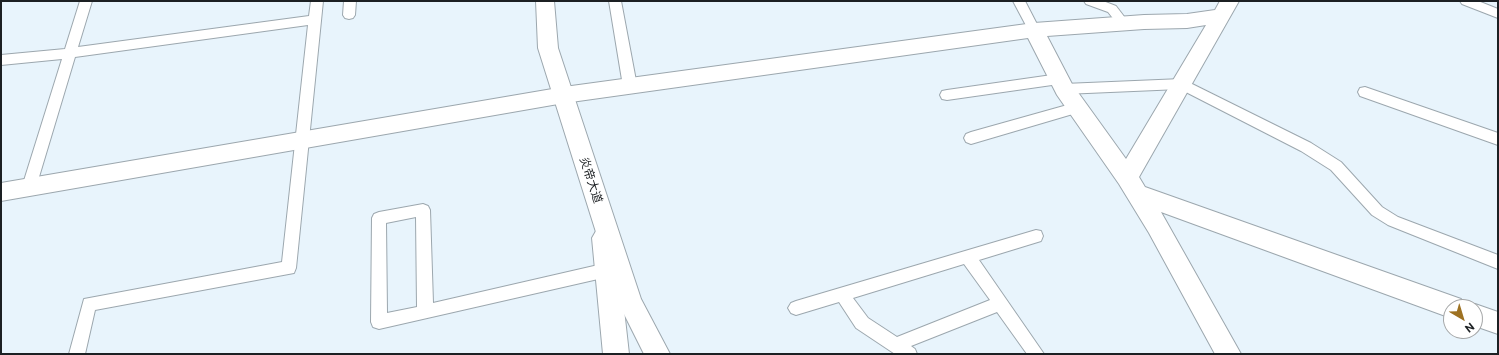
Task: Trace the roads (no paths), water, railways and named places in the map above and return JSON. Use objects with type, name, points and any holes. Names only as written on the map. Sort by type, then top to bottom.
[{"type":"street","name":"炎帝大道","points":[[545,1],[548,48],[630,302],[657,354]]},
{"type":"street","points":[[1,192],[564,95],[1034,30],[1123,23],[1187,21],[1226,8]]},
{"type":"street","points":[[1132,186],[1182,84],[1226,8]]},
{"type":"street","points":[[1034,30],[1062,84],[1132,186],[1228,354]]},
{"type":"street","points":[[1132,186],[1443,304]]},
{"type":"street","points":[[602,213],[608,270],[612,353]]},
{"type":"street","points":[[1483,318],[1498,324]]},
{"type":"lane","points":[[29,187],[86,1]]},
{"type":"lane","points":[[77,354],[89,304],[289,268],[317,1]]},
{"type":"lane","points":[[349,15],[350,1]]},
{"type":"lane","points":[[615,1],[630,86]]},
{"type":"lane","points":[[1018,1],[1034,30]]},
{"type":"lane","points":[[1090,1],[1112,9],[1123,23]]},
{"type":"lane","points":[[1466,1],[1498,14]]},
{"type":"lane","points":[[1,60],[70,53],[315,20]]},
{"type":"lane","points":[[947,95],[1062,84],[1182,84],[1306,147],[1336,166],[1378,211],[1393,221],[1498,262]]},
{"type":"lane","points":[[1365,92],[1498,139]]},
{"type":"lane","points":[[971,138],[1078,108]]},
{"type":"lane","points":[[425,312],[423,210],[379,218],[380,322],[425,312],[608,270]]},
{"type":"lane","points":[[796,308],[1036,236]]},
{"type":"lane","points":[[968,256],[1036,354]]},
{"type":"lane","points":[[842,294],[862,323],[902,350],[1000,303]]}]
